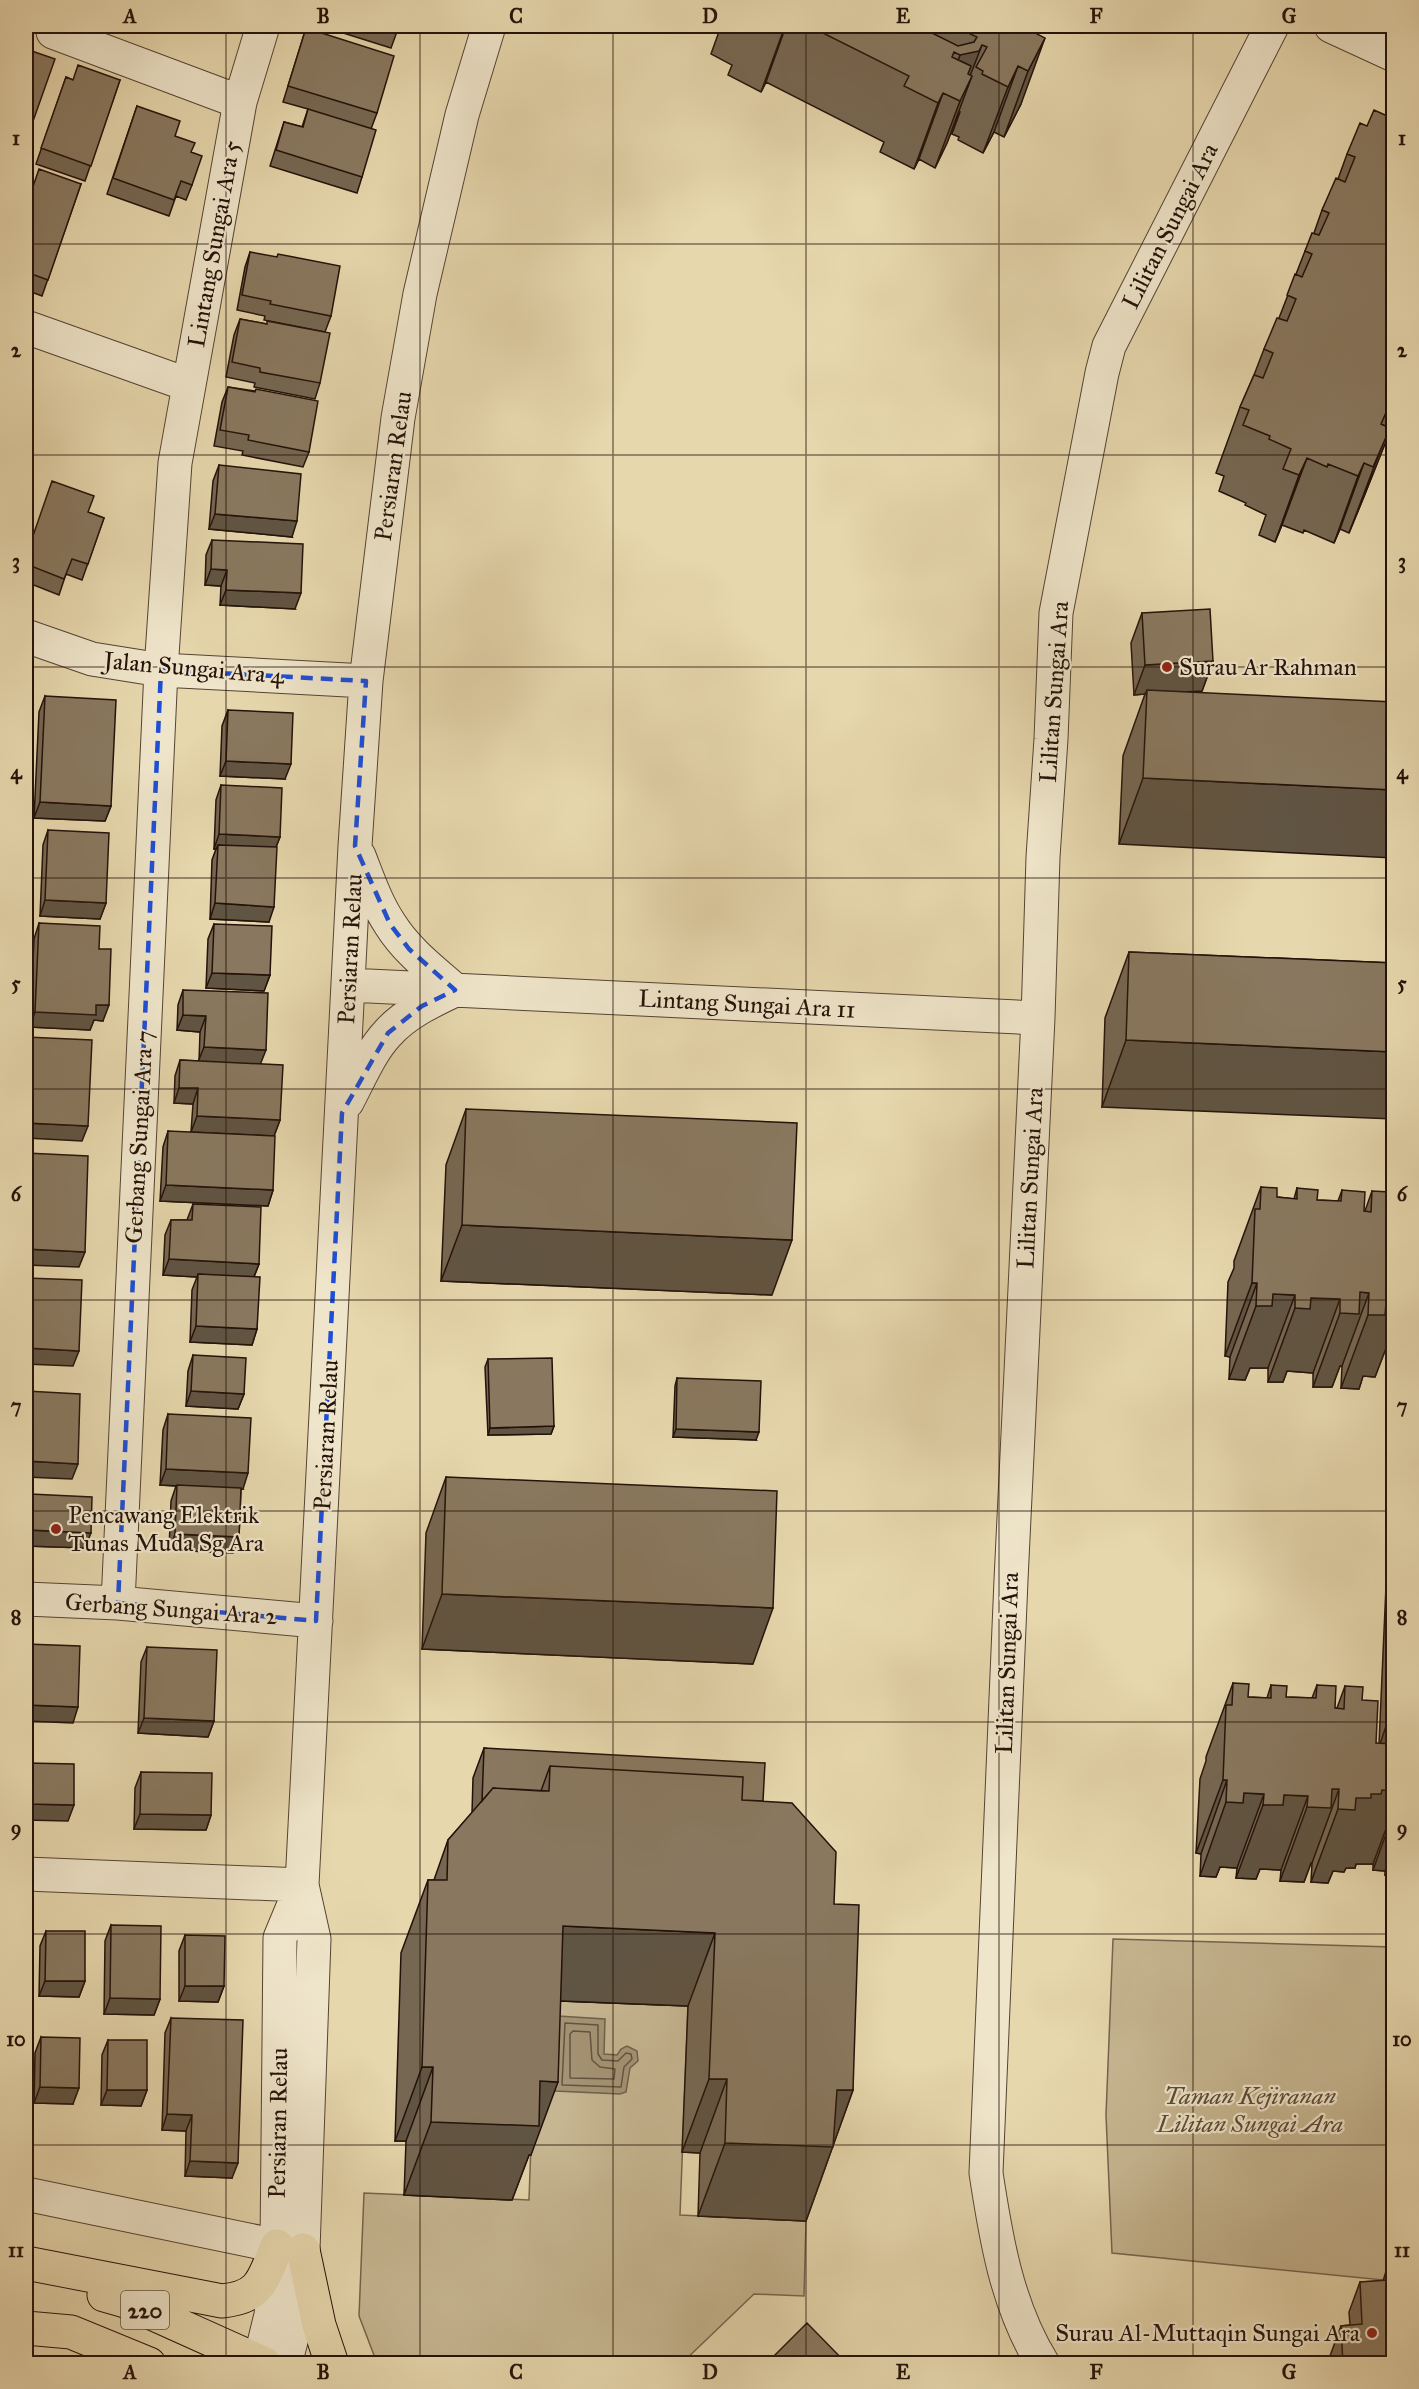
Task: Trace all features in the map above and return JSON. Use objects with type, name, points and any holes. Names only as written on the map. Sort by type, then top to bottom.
[{"type":"main road","points":[[26,2263],[222,2301],[247,2295],[259,2287],[290,2248]]},
{"type":"main road","points":[[290,2248],[332,2364]]},
{"type":"main road","name":"220","points":[[26,2270],[125,2301],[267,2363]]},
{"type":"main road","name":"220","points":[[26,2328],[71,2332],[149,2364]]},
{"type":"street","name":"Lintang Sungai Ara 5","points":[[161,670],[175,463],[240,102],[263,26]]},
{"type":"street","name":"Persiaran Relau","points":[[267,2363],[296,2322],[290,2248],[314,1938],[302,1885],[348,985],[366,681],[398,418],[420,294],[462,115],[489,26]]},
{"type":"street","name":"Lilitan Sungai Ara","points":[[1043,2364],[1014,2301],[997,2245],[986,2173],[1038,1018],[1043,857],[1056,613],[1109,346],[1272,26]]},
{"type":"street","points":[[1331,26],[1394,55]]},
{"type":"street","points":[[53,32],[240,102]]},
{"type":"street","name":"Lintang Sungai Ara 5","points":[[26,327],[189,385]]},
{"type":"street","name":"Jalan Sungai Ara 4","points":[[26,636],[92,659],[161,670],[366,681]]},
{"type":"street","name":"Gerbang Sungai Ara 7","points":[[118,1603],[161,670]]},
{"type":"street","points":[[356,846],[374,895],[390,924],[409,949],[455,990]]},
{"type":"street","name":"Lintang Sungai Ara 11","points":[[348,985],[1038,1018]]},
{"type":"street","name":"Lintang Sungai Ara 11","points":[[342,1113],[367,1064],[388,1033],[422,1006],[455,990]]},
{"type":"street","name":"Gerbang Sungai Ara 2","points":[[26,1599],[118,1603],[316,1621]]},
{"type":"street","points":[[26,1874],[302,1885]]},
{"type":"street","points":[[26,2194],[290,2248]]},
{"type":"highlighted area","points":[[161,670],[366,681],[355,846],[390,924],[409,949],[455,990],[422,1006],[388,1033],[342,1113],[316,1621],[118,1603]]},
{"type":"green space","name":"Taman Kejiranan Lilitan Sungai Ara","points":[[1113,1939],[1393,1947],[1393,2281],[1112,2253],[1106,2115]]},
{"type":"green space","points":[[536,2000],[688,2006],[680,2215],[806,2221],[804,2296],[754,2294],[682,2363],[377,2363],[359,2316],[364,2193],[529,2200]]},
{"type":"water","points":[[558,2016],[605,2019],[604,2054],[617,2055],[627,2046],[637,2051],[638,2061],[630,2068],[626,2092],[620,2094],[555,2091]]},
{"type":"building","points":[[376,26],[399,26],[397,32]]},
{"type":"building","points":[[809,26],[918,26],[958,46],[974,42],[977,37],[964,31],[967,26],[1038,26],[1035,33],[1045,38],[1028,71],[1018,66],[1008,87],[982,74],[983,71],[976,67],[987,47],[982,45],[979,51],[960,55],[954,52],[952,57],[971,66],[968,74],[972,76],[960,101],[943,93],[938,103],[904,86],[909,76]]},
{"type":"building","points":[[306,28],[394,56],[377,113],[288,86]]},
{"type":"building","points":[[26,49],[55,59],[26,141]]},
{"type":"building","points":[[78,65],[120,80],[91,166],[41,148],[66,77],[73,80]]},
{"type":"building","points":[[137,106],[180,121],[175,136],[195,143],[191,152],[202,156],[192,185],[181,181],[174,200],[113,178]]},
{"type":"building","points":[[308,109],[376,130],[362,177],[276,150],[284,122],[303,127]]},
{"type":"building","points":[[1374,110],[1394,119],[1394,411],[1388,408],[1381,424],[1390,428],[1373,467],[1364,463],[1358,476],[1328,464],[1327,467],[1307,458],[1299,475],[1283,469],[1291,449],[1269,439],[1270,436],[1243,425],[1249,410],[1240,407],[1254,375],[1263,378],[1273,353],[1264,349],[1277,318],[1287,321],[1296,299],[1287,295],[1295,274],[1302,277],[1312,254],[1305,251],[1312,233],[1319,235],[1329,213],[1322,210],[1336,178],[1345,182],[1355,157],[1347,154],[1360,123],[1367,126]]},
{"type":"building","points":[[39,169],[81,184],[48,280],[26,272],[29,250],[26,248],[26,207]]},
{"type":"building","points":[[250,252],[277,257],[278,254],[340,266],[331,316],[270,304],[271,301],[242,295]]},
{"type":"building","points":[[240,319],[267,324],[267,321],[330,333],[320,383],[260,372],[260,368],[232,362]]},
{"type":"building","points":[[228,387],[255,392],[256,389],[318,401],[309,452],[248,440],[249,435],[220,430]]},
{"type":"building","points":[[219,465],[301,474],[297,521],[215,514]]},
{"type":"building","points":[[52,481],[94,496],[88,512],[104,518],[88,564],[72,559],[64,579],[26,564],[26,556]]},
{"type":"building","points":[[212,540],[303,544],[301,593],[226,590],[227,570],[211,569]]},
{"type":"building","points":[[1210,609],[1213,661],[1145,665],[1142,613]]},
{"type":"building","points":[[1147,690],[1394,702],[1394,790],[1143,778]]},
{"type":"building","points":[[45,696],[116,700],[111,806],[40,802]]},
{"type":"building","points":[[228,710],[293,713],[291,764],[226,761]]},
{"type":"building","points":[[221,785],[282,788],[280,837],[219,834]]},
{"type":"building","points":[[48,830],[109,833],[106,903],[45,900]]},
{"type":"building","points":[[218,845],[277,847],[274,907],[215,903]]},
{"type":"building","points":[[39,923],[100,926],[99,949],[111,949],[109,1005],[96,1005],[96,1015],[35,1012]]},
{"type":"building","points":[[214,924],[272,926],[270,975],[212,973]]},
{"type":"building","points":[[1129,952],[1394,963],[1394,1052],[1126,1040]]},
{"type":"building","points":[[183,990],[268,993],[266,1050],[204,1047],[206,1016],[183,1015]]},
{"type":"building","points":[[26,1037],[92,1040],[88,1126],[26,1123]]},
{"type":"building","points":[[180,1060],[283,1065],[280,1120],[197,1116],[198,1088],[179,1088]]},
{"type":"building","points":[[466,1109],[797,1123],[792,1240],[462,1225]]},
{"type":"building","points":[[168,1131],[275,1136],[273,1190],[166,1185]]},
{"type":"building","points":[[26,1153],[88,1156],[85,1252],[26,1249]]},
{"type":"building","points":[[1261,1187],[1277,1188],[1277,1197],[1297,1199],[1297,1188],[1318,1190],[1317,1200],[1341,1201],[1342,1190],[1365,1192],[1364,1211],[1371,1212],[1372,1191],[1390,1192],[1389,1205],[1394,1205],[1394,1303],[1386,1303],[1385,1315],[1368,1315],[1369,1293],[1360,1292],[1359,1314],[1340,1313],[1340,1299],[1311,1298],[1310,1309],[1295,1308],[1295,1295],[1273,1294],[1272,1306],[1256,1306],[1257,1283],[1252,1283],[1255,1209],[1260,1209]]},
{"type":"building","points":[[193,1204],[261,1207],[259,1264],[169,1259],[171,1220],[192,1220]]},
{"type":"building","points":[[198,1274],[260,1277],[257,1329],[196,1326]]},
{"type":"building","points":[[26,1278],[82,1280],[79,1351],[26,1348]]},
{"type":"building","points":[[193,1355],[246,1358],[244,1394],[191,1391]]},
{"type":"building","points":[[552,1358],[554,1426],[490,1428],[488,1359]]},
{"type":"building","points":[[677,1378],[761,1381],[759,1432],[676,1429]]},
{"type":"building","points":[[26,1391],[80,1394],[78,1464],[26,1461]]},
{"type":"building","points":[[168,1414],[251,1418],[248,1473],[166,1469]]},
{"type":"building","points":[[446,1477],[777,1491],[773,1608],[442,1594]]},
{"type":"building","points":[[177,1485],[241,1488],[239,1537],[175,1534]]},
{"type":"building","points":[[30,1494],[92,1497],[91,1533],[29,1530]]},
{"type":"building","points":[[1394,1620],[1394,1718],[1389,1717]]},
{"type":"building","points":[[26,1644],[80,1646],[78,1707],[26,1705]]},
{"type":"building","points":[[147,1647],[217,1650],[214,1721],[144,1718]]},
{"type":"building","points":[[1233,1683],[1249,1684],[1248,1697],[1271,1698],[1271,1685],[1287,1686],[1286,1697],[1316,1698],[1317,1685],[1336,1686],[1335,1708],[1344,1709],[1345,1686],[1363,1687],[1362,1700],[1378,1701],[1376,1743],[1394,1744],[1394,1791],[1382,1790],[1381,1794],[1371,1794],[1371,1798],[1356,1798],[1355,1810],[1338,1809],[1339,1789],[1332,1789],[1331,1808],[1307,1807],[1308,1796],[1284,1795],[1283,1805],[1263,1805],[1264,1794],[1244,1793],[1243,1803],[1226,1802],[1227,1780],[1223,1780],[1226,1705],[1232,1705]]},
{"type":"building","points":[[484,1748],[765,1763],[763,1801],[742,1800],[743,1777],[550,1766],[541,1791],[493,1788],[482,1801]]},
{"type":"building","points":[[26,1763],[74,1764],[74,1805],[26,1804]]},
{"type":"building","points":[[550,1766],[743,1777],[742,1800],[792,1803],[836,1852],[834,1904],[859,1905],[853,2090],[837,2090],[833,2147],[725,2143],[727,2079],[709,2079],[715,1933],[563,1926],[558,2082],[540,2081],[539,2126],[431,2122],[433,2067],[422,2067],[428,1880],[447,1880],[448,1840],[493,1788],[549,1791]]},
{"type":"building","points":[[141,1772],[212,1773],[211,1815],[140,1814]]},
{"type":"building","points":[[111,1925],[161,1926],[160,1999],[110,1998]]},
{"type":"building","points":[[46,1931],[85,1931],[85,1981],[45,1981]]},
{"type":"building","points":[[185,1935],[225,1936],[224,1986],[185,1986]]},
{"type":"building","points":[[171,2018],[243,2020],[238,2163],[190,2161],[192,2115],[167,2114]]},
{"type":"building","points":[[41,2037],[80,2038],[79,2088],[40,2087]]},
{"type":"building","points":[[108,2040],[147,2040],[147,2090],[107,2090]]},
{"type":"building","name":"Surau Al-Muttaqin Sungai Ara","points":[[1394,2267],[1394,2364],[1343,2364],[1341,2326],[1362,2324],[1360,2282],[1388,2280],[1387,2268]]},
{"type":"building","points":[[807,2323],[847,2364],[780,2364],[773,2357]]},
{"type":"place","name":"Surau Ar Rahman","points":[[1167,667]]},
{"type":"place","name":"Pencawang Elektrik Tunas Muda Sg Ara","points":[[56,1529]]},
{"type":"place","name":"Surau Al-Muttaqin Sungai Ara","points":[[1372,2333]]}]
